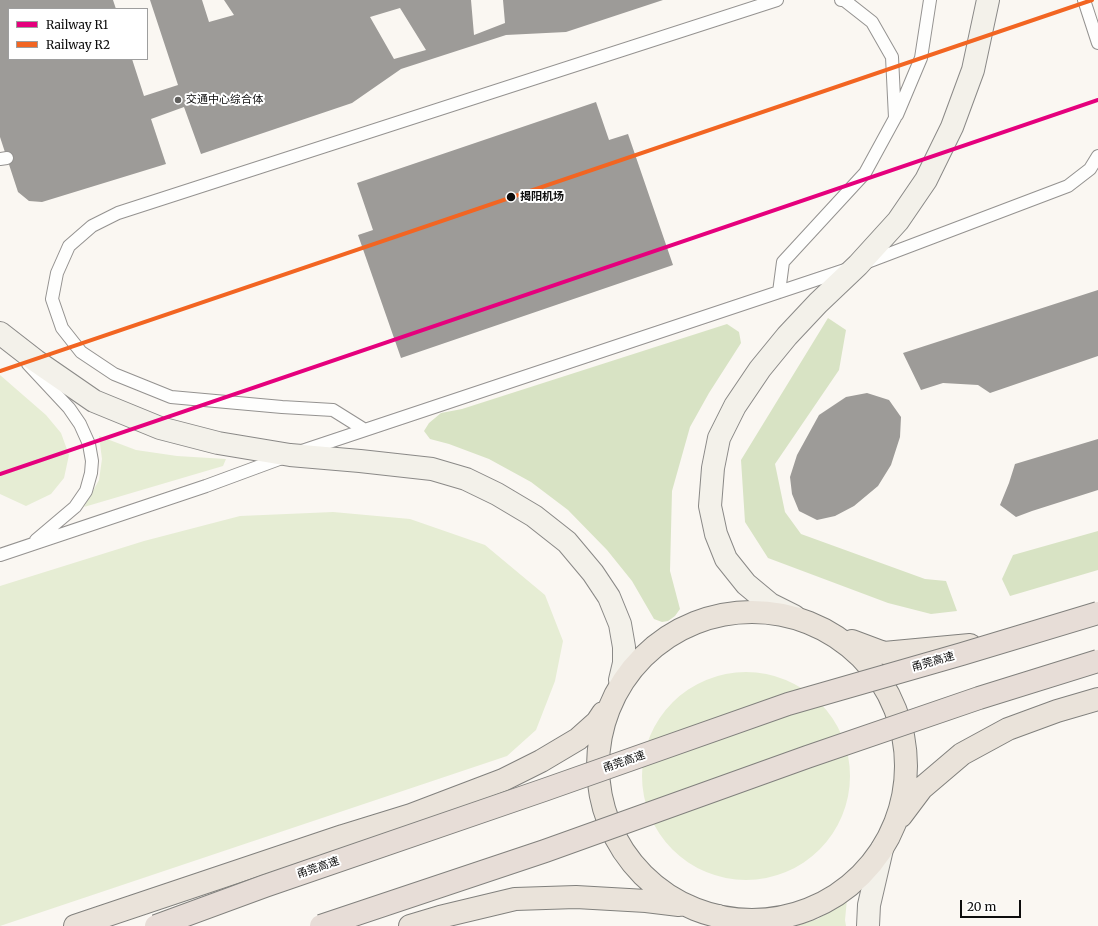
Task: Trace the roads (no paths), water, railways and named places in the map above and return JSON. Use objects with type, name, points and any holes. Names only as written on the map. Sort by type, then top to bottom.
[{"type":"highway","name":"甬莞高速","points":[[156,926],[265,886],[788,704],[1098,613]]},
{"type":"highway","points":[[320,926],[545,851],[807,757],[979,698],[1098,661]]},
{"type":"main road","points":[[75,926],[343,836],[411,815],[503,780],[541,761],[578,739],[597,722],[608,705],[620,680],[640,660],[677,636],[720,620],[758,615],[794,616],[833,634],[884,654],[967,646],[1098,607]]},
{"type":"main road","points":[[833,634],[867,661],[891,697],[904,738],[905,746],[906,781],[896,823]]},
{"type":"main road","points":[[608,705],[599,733],[596,762],[598,792],[606,821],[620,847],[638,871],[661,890],[686,906],[727,921],[765,919],[811,908],[852,884],[882,849],[896,823],[922,788],[962,754],[1008,729],[1057,711],[1098,699]]},
{"type":"main road","points":[[410,926],[440,917],[515,899],[576,897],[646,901],[686,906]]},
{"type":"street","points":[[794,616],[770,604],[746,584],[726,559],[716,534],[710,506],[713,468],[719,438],[735,406],[760,369],[787,336],[818,303],[858,265],[898,221],[926,180],[952,127],[973,70],[988,0]]},
{"type":"street","points":[[0,333],[36,361],[94,401],[160,428],[218,443],[290,455],[432,469],[466,479],[497,494],[534,516],[567,542],[593,573],[609,597],[620,624],[624,647],[624,663],[620,680]]},
{"type":"street","points":[[868,926],[869,905],[882,849]]},
{"type":"lane","points":[[365,430],[333,410],[171,397],[114,374],[82,352],[62,328],[52,299],[57,273],[69,246],[92,226],[118,213],[777,0]]},
{"type":"lane","points":[[841,0],[844,0],[872,22],[892,57],[895,118]]},
{"type":"lane","points":[[779,292],[783,262],[865,173],[895,118],[920,58],[930,0]]},
{"type":"lane","points":[[1084,0],[1098,42]]},
{"type":"lane","points":[[0,555],[206,486],[290,455],[858,265],[1068,186],[1090,169],[1098,156]]},
{"type":"lane","points":[[0,333],[68,408],[80,424],[89,444],[92,461],[91,473],[86,491],[75,507],[30,545]]},
{"type":"rail line","name":"R2","points":[[0,371],[1092,0]]},
{"type":"rail line","name":"R1","points":[[0,474],[1098,100]]},
{"type":"place","name":"交通中心综合体","points":[[178,100]]},
{"type":"place","name":"揭阳机场","points":[[511,197]]}]
